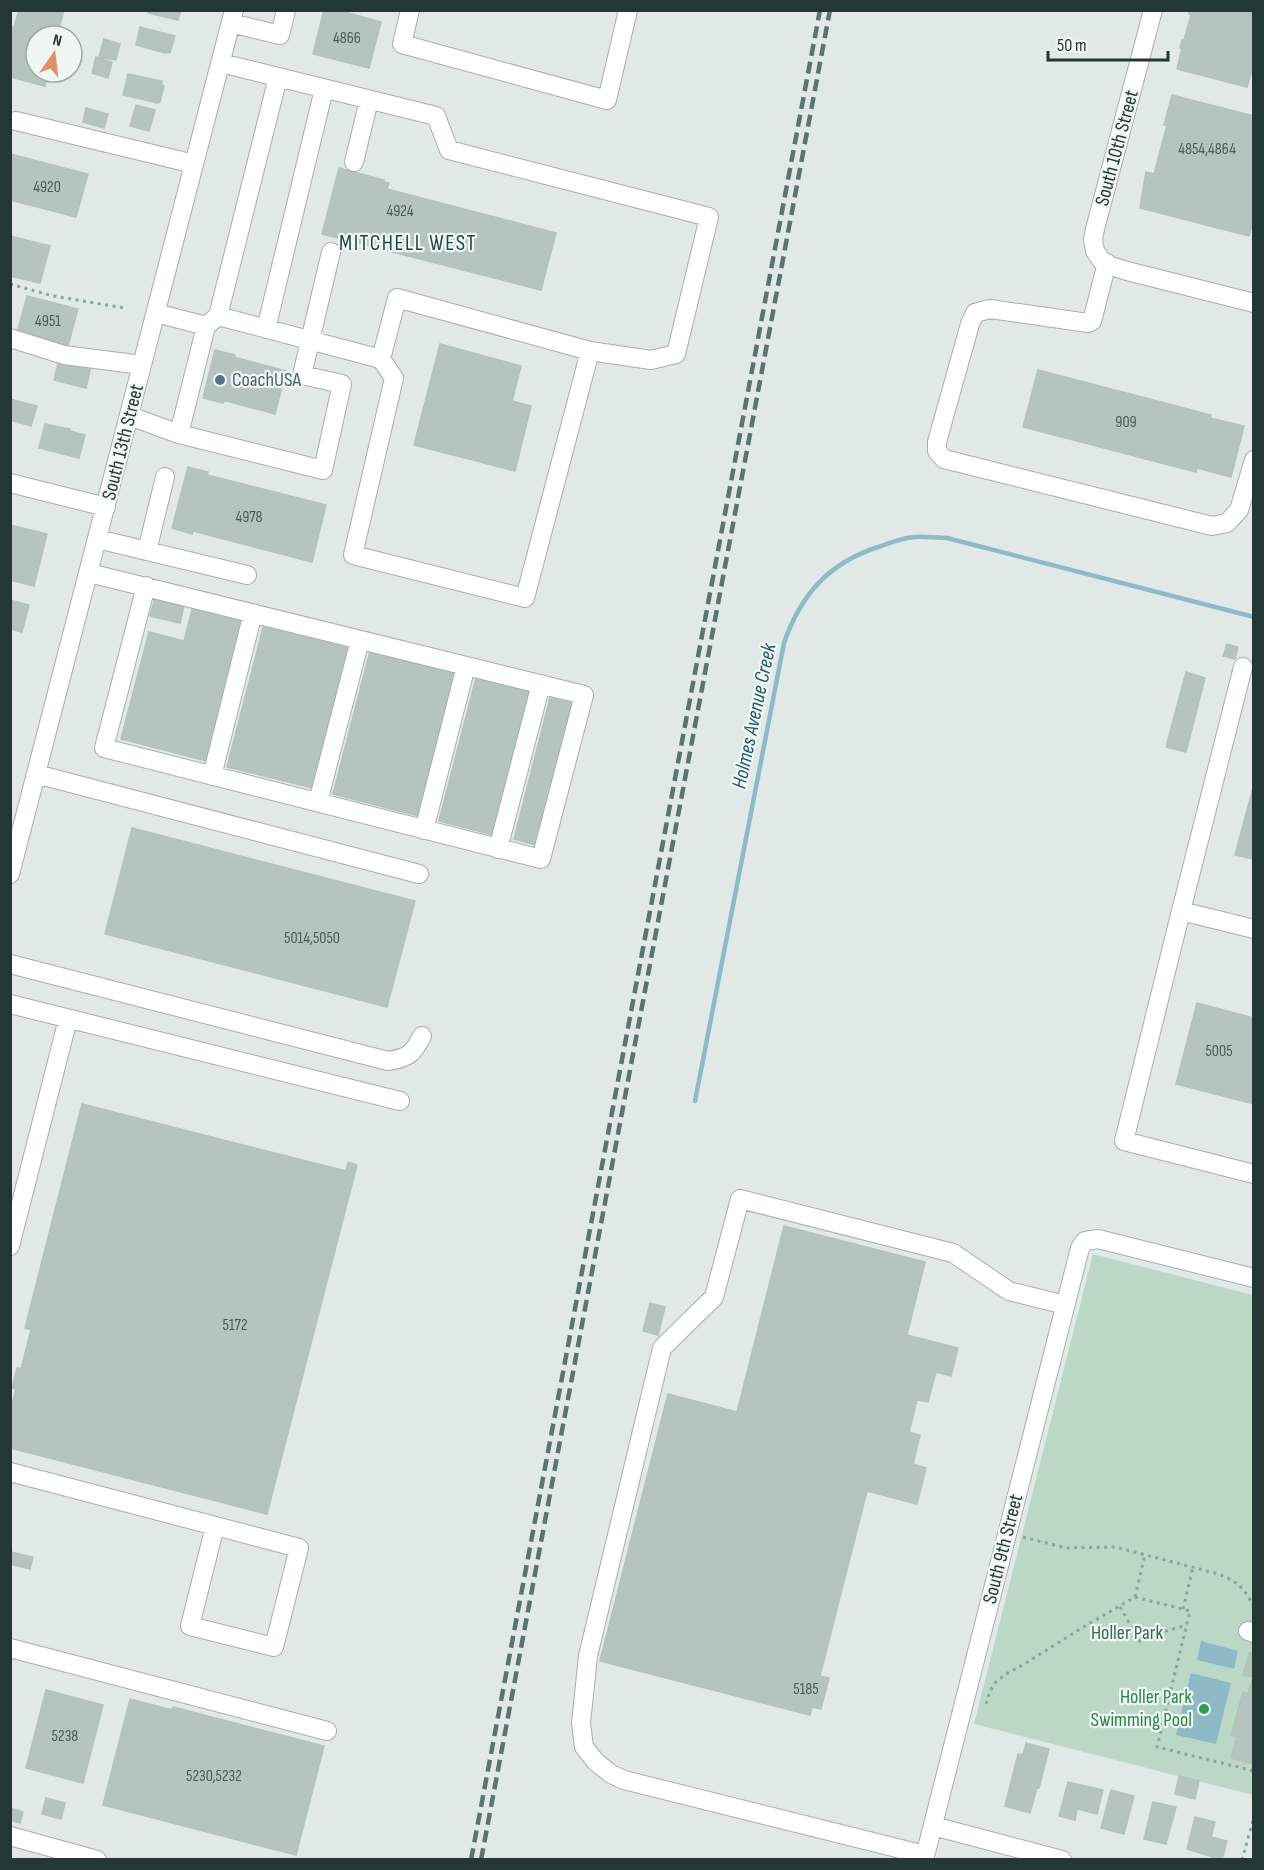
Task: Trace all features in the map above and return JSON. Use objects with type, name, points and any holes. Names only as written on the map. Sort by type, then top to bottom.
[{"type":"street","points":[[232,17],[280,35],[286,10]]},
{"type":"street","points":[[410,10],[402,44],[607,100],[628,10]]},
{"type":"street","name":"South 10th Street","points":[[1153,10],[1093,239],[1101,257],[1092,321],[1088,323],[990,309],[975,313],[937,442],[938,451],[944,459],[1212,526],[1227,524],[1239,510],[1254,460]]},
{"type":"street","name":"South 13th Street","points":[[10,874],[232,17]]},
{"type":"street","points":[[221,63],[436,116],[449,150],[710,217],[676,354],[651,360],[590,351],[397,298],[381,359]]},
{"type":"street","points":[[179,434],[278,77]]},
{"type":"street","points":[[266,329],[324,90]]},
{"type":"street","points":[[354,162],[369,100]]},
{"type":"street","points":[[16,121],[194,164]]},
{"type":"street","points":[[130,416],[179,434],[323,470],[342,384],[302,375],[331,252]]},
{"type":"street","points":[[1101,257],[1127,271],[1254,303]]},
{"type":"street","points":[[156,314],[266,329],[381,359],[394,378],[353,555],[525,598],[590,351]]},
{"type":"street","points":[[10,338],[64,355],[142,365]]},
{"type":"street","points":[[147,551],[165,477]]},
{"type":"street","points":[[10,483],[106,507]]},
{"type":"street","points":[[98,539],[247,575]]},
{"type":"street","points":[[89,573],[146,586],[584,695],[540,859],[104,748],[146,586]]},
{"type":"street","points":[[212,776],[253,613]]},
{"type":"street","points":[[318,802],[360,640]]},
{"type":"street","points":[[424,830],[466,666]]},
{"type":"street","points":[[1243,667],[1124,1141],[1254,1174]]},
{"type":"street","points":[[498,849],[541,684]]},
{"type":"street","points":[[36,774],[419,874]]},
{"type":"street","points":[[1181,911],[1254,929]]},
{"type":"street","points":[[10,964],[388,1061],[404,1059],[416,1049],[422,1036]]},
{"type":"street","points":[[10,1004],[400,1101]]},
{"type":"street","points":[[10,1246],[68,1019]]},
{"type":"street","points":[[925,1857],[624,1780],[611,1774],[596,1762],[584,1747],[581,1723],[588,1656],[662,1348],[714,1297],[740,1199],[953,1253],[1009,1291],[1065,1305]]},
{"type":"street","name":"South 9th Street","points":[[925,1857],[1065,1305],[1078,1256],[1085,1241],[1098,1239],[1254,1278]]},
{"type":"street","points":[[10,1472],[299,1548],[274,1647],[190,1626],[215,1526]]},
{"type":"street","points":[[10,1648],[327,1731]]},
{"type":"street","points":[[933,1826],[1062,1860]]},
{"type":"street","points":[[10,1836],[97,1860]]},
{"type":"path","points":[[10,285],[53,296],[125,308]]},
{"type":"path","points":[[1007,1533],[1066,1548],[1115,1547],[1193,1567],[1231,1579],[1248,1595],[1254,1607]]},
{"type":"path","points":[[986,1704],[996,1682],[1006,1674],[1135,1597],[1145,1554]]},
{"type":"path","points":[[1183,1609],[1193,1567]]},
{"type":"path","points":[[1135,1597],[1190,1611],[1156,1747],[1254,1771]]},
{"type":"path","points":[[1120,1607],[1140,1642],[1166,1630],[1187,1624]]},
{"type":"path","points":[[1242,1860],[1254,1817]]},
{"type":"green space","name":"Holler Park","points":[[1093,1254],[1253,1295],[1253,1795],[974,1724]]},
{"type":"water","points":[[1201,1641],[1238,1651],[1234,1669],[1197,1660]]},
{"type":"water","name":"Holler Park Swimming Pool","points":[[1191,1673],[1231,1683],[1216,1744],[1176,1735]]},
{"type":"building","points":[[19,10],[64,10],[60,24],[24,24],[24,81],[10,77],[10,28],[14,27]]},
{"type":"building","points":[[149,10],[181,10],[178,20],[148,13]]},
{"type":"building","points":[[324,10],[338,10],[381,22],[369,68],[313,54]]},
{"type":"building","points":[[1190,10],[1254,10],[1254,63],[1247,87],[1177,69],[1182,40],[1184,40],[1191,15]]},
{"type":"building","points":[[140,27],[175,36],[170,53],[136,45]]},
{"type":"building","points":[[104,39],[120,44],[116,60],[99,57]]},
{"type":"building","points":[[96,57],[112,62],[108,78],[92,73]]},
{"type":"building","points":[[128,74],[162,81],[164,86],[160,102],[123,95]]},
{"type":"building","points":[[1172,95],[1254,116],[1254,218],[1249,236],[1140,208],[1146,172],[1154,174]]},
{"type":"building","points":[[136,105],[155,110],[149,131],[130,126]]},
{"type":"building","points":[[86,108],[108,114],[104,128],[83,122]]},
{"type":"building","points":[[10,154],[88,174],[76,217],[10,200]]},
{"type":"building","points":[[339,168],[384,180],[389,183],[387,189],[556,233],[541,290],[322,234]]},
{"type":"building","points":[[10,236],[50,246],[40,283],[10,276]]},
{"type":"building","points":[[27,296],[78,309],[68,346],[17,333]]},
{"type":"building","points":[[440,344],[521,366],[512,401],[531,406],[515,471],[414,445]]},
{"type":"building","points":[[215,350],[286,371],[275,414],[223,400],[223,403],[203,398]]},
{"type":"building","points":[[59,360],[91,367],[86,388],[54,380]]},
{"type":"building","points":[[1038,370],[1211,415],[1210,418],[1244,426],[1231,477],[1197,468],[1196,472],[1023,427]]},
{"type":"building","points":[[10,399],[37,406],[31,426],[10,420]]},
{"type":"building","points":[[45,424],[70,429],[70,431],[85,435],[79,458],[39,448]]},
{"type":"building","points":[[188,467],[208,472],[207,475],[326,505],[312,562],[193,531],[192,534],[172,528]]},
{"type":"building","points":[[10,525],[47,534],[34,586],[10,580]]},
{"type":"building","points":[[156,594],[185,601],[180,623],[150,616]]},
{"type":"building","points":[[10,600],[29,605],[22,632],[10,629]]},
{"type":"building","points":[[193,606],[243,619],[207,761],[121,739],[149,632],[184,641]]},
{"type":"building","points":[[264,624],[350,645],[313,788],[227,767]]},
{"type":"building","points":[[1227,644],[1238,647],[1235,659],[1223,656]]},
{"type":"building","points":[[370,651],[456,673],[419,816],[333,794]]},
{"type":"building","points":[[1186,672],[1205,678],[1186,752],[1166,747]]},
{"type":"building","points":[[476,678],[530,692],[494,835],[439,821]]},
{"type":"building","points":[[550,698],[572,703],[536,845],[514,839]]},
{"type":"building","points":[[1254,784],[1254,859],[1235,855]]},
{"type":"building","points":[[132,828],[415,901],[387,1007],[105,934]]},
{"type":"building","points":[[1197,1003],[1254,1018],[1254,1104],[1176,1084]]},
{"type":"building","points":[[82,1104],[346,1171],[348,1162],[357,1165],[267,1514],[10,1448],[10,1411],[16,1389],[12,1388],[17,1368],[21,1369],[31,1330],[25,1328]]},
{"type":"building","points":[[784,1226],[925,1262],[907,1335],[958,1348],[951,1376],[936,1372],[928,1402],[917,1400],[909,1432],[920,1435],[913,1464],[926,1468],[917,1504],[867,1491],[820,1676],[829,1678],[821,1709],[812,1707],[810,1715],[600,1661],[668,1394],[737,1412]]},
{"type":"building","points":[[650,1303],[665,1307],[658,1335],[643,1331]]},
{"type":"building","points":[[11,1552],[33,1557],[30,1569],[10,1564]]},
{"type":"building","points":[[1249,1653],[1254,1654],[1254,1764],[1231,1758],[1237,1737],[1231,1735],[1243,1692],[1248,1694],[1253,1677],[1243,1675]]},
{"type":"building","points":[[46,1690],[103,1705],[83,1783],[26,1768]]},
{"type":"building","points":[[130,1699],[172,1710],[173,1707],[324,1746],[296,1855],[103,1805]]},
{"type":"building","points":[[1026,1743],[1049,1749],[1030,1813],[1005,1806],[1018,1754],[1023,1755]]},
{"type":"building","points":[[1179,1776],[1199,1781],[1195,1799],[1175,1794]]},
{"type":"building","points":[[1068,1782],[1103,1790],[1097,1814],[1077,1809],[1075,1820],[1059,1816]]},
{"type":"building","points":[[1111,1790],[1134,1796],[1124,1834],[1101,1828]]},
{"type":"building","points":[[46,1798],[65,1803],[61,1819],[42,1814]]},
{"type":"building","points":[[1153,1802],[1176,1807],[1166,1844],[1144,1839]]},
{"type":"building","points":[[10,1808],[23,1812],[20,1823],[10,1820]]},
{"type":"building","points":[[1195,1817],[1215,1822],[1211,1837],[1227,1841],[1222,1860],[1187,1849]]},
{"type":"waterway","name":"Holmes Avenue Creek","points":[[695,1101],[784,643],[808,595],[831,571],[861,554],[900,540],[918,537],[947,538],[1254,617]]},
{"type":"railway","points":[[471,1860],[820,10]]},
{"type":"railway","points":[[481,1860],[830,10]]},
{"type":"place","name":"CoachUSA","points":[[220,380]]},
{"type":"place","name":"Holler Park Swimming Pool","points":[[1204,1709]]},
{"type":"district","name":"MITCHELL WEST","points":[[408,243]]}]
